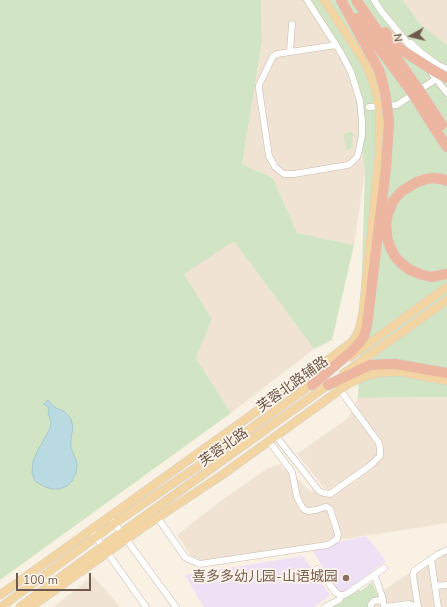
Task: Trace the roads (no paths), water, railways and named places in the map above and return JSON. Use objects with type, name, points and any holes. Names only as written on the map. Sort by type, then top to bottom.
[{"type":"highway","points":[[343,0],[441,129]]},
{"type":"highway","points":[[312,384],[353,350],[364,336],[367,325],[386,167],[389,122],[382,80],[379,70],[343,0]]},
{"type":"highway","points":[[356,0],[419,90],[441,129],[447,147]]},
{"type":"highway","points":[[356,0],[400,49],[447,78]]},
{"type":"highway","points":[[447,181],[433,178],[426,179],[417,182],[402,191],[393,201],[386,224],[387,238],[390,247],[396,258],[402,264],[410,270],[426,275],[431,276],[447,274]]},
{"type":"highway","points":[[328,385],[370,365],[395,364],[447,373]]},
{"type":"main road","name":"芙蓉北路辅路","points":[[0,595],[317,368],[351,343],[356,336],[363,312],[373,202],[379,155],[380,116],[374,85],[369,71],[324,0]]},
{"type":"main road","name":"芙蓉北路","points":[[1,607],[115,523],[223,449],[447,287]]},
{"type":"main road","name":"芙蓉北路","points":[[20,607],[105,549],[328,385],[447,300]]},
{"type":"main road","points":[[124,535],[157,518],[222,475],[340,390],[357,380],[378,373],[402,372],[447,381]]},
{"type":"main road","points":[[31,607],[105,549]]},
{"type":"street","points":[[307,0],[336,45],[351,72],[360,101],[362,135],[357,157],[348,165],[288,174],[283,173],[273,164],[269,156],[259,89],[260,83],[273,56],[336,45]]},
{"type":"street","points":[[374,0],[447,93]]},
{"type":"street","points":[[382,12],[423,54],[438,65],[447,69]]},
{"type":"street","points":[[290,52],[292,24]]},
{"type":"street","points":[[361,114],[369,107],[394,106],[400,104],[436,79]]},
{"type":"street","points":[[360,101],[364,102],[369,107]]},
{"type":"street","points":[[276,436],[319,491],[324,493],[330,494],[371,465],[380,456],[379,443],[340,390]]},
{"type":"street","points":[[157,518],[185,557],[200,564],[327,545],[337,539],[338,534],[330,509],[325,507],[308,511],[302,507],[296,497],[292,472],[268,441]]},
{"type":"street","points":[[110,516],[176,607]]},
{"type":"street","points":[[91,530],[146,607]]},
{"type":"street","points":[[418,607],[413,573],[416,569],[437,554],[447,550]]},
{"type":"street","points":[[431,559],[438,607]]},
{"type":"street","points":[[318,569],[336,593],[342,595],[348,593],[384,568]]},
{"type":"street","points":[[374,576],[384,607],[413,604],[418,607]]},
{"type":"street","points":[[435,586],[447,585]]},
{"type":"street","points":[[325,607],[339,600],[342,595]]},
{"type":"street","points":[[371,607],[371,604],[374,601],[382,600]]},
{"type":"water","points":[[48,400],[53,406],[64,411],[71,419],[73,427],[71,448],[76,460],[76,473],[72,481],[67,486],[60,489],[52,489],[43,486],[35,481],[32,473],[33,461],[50,429],[51,421],[48,414],[49,408],[44,404]]},
{"type":"place","name":"喜多多幼儿园-山语城园","points":[[346,578]]}]
